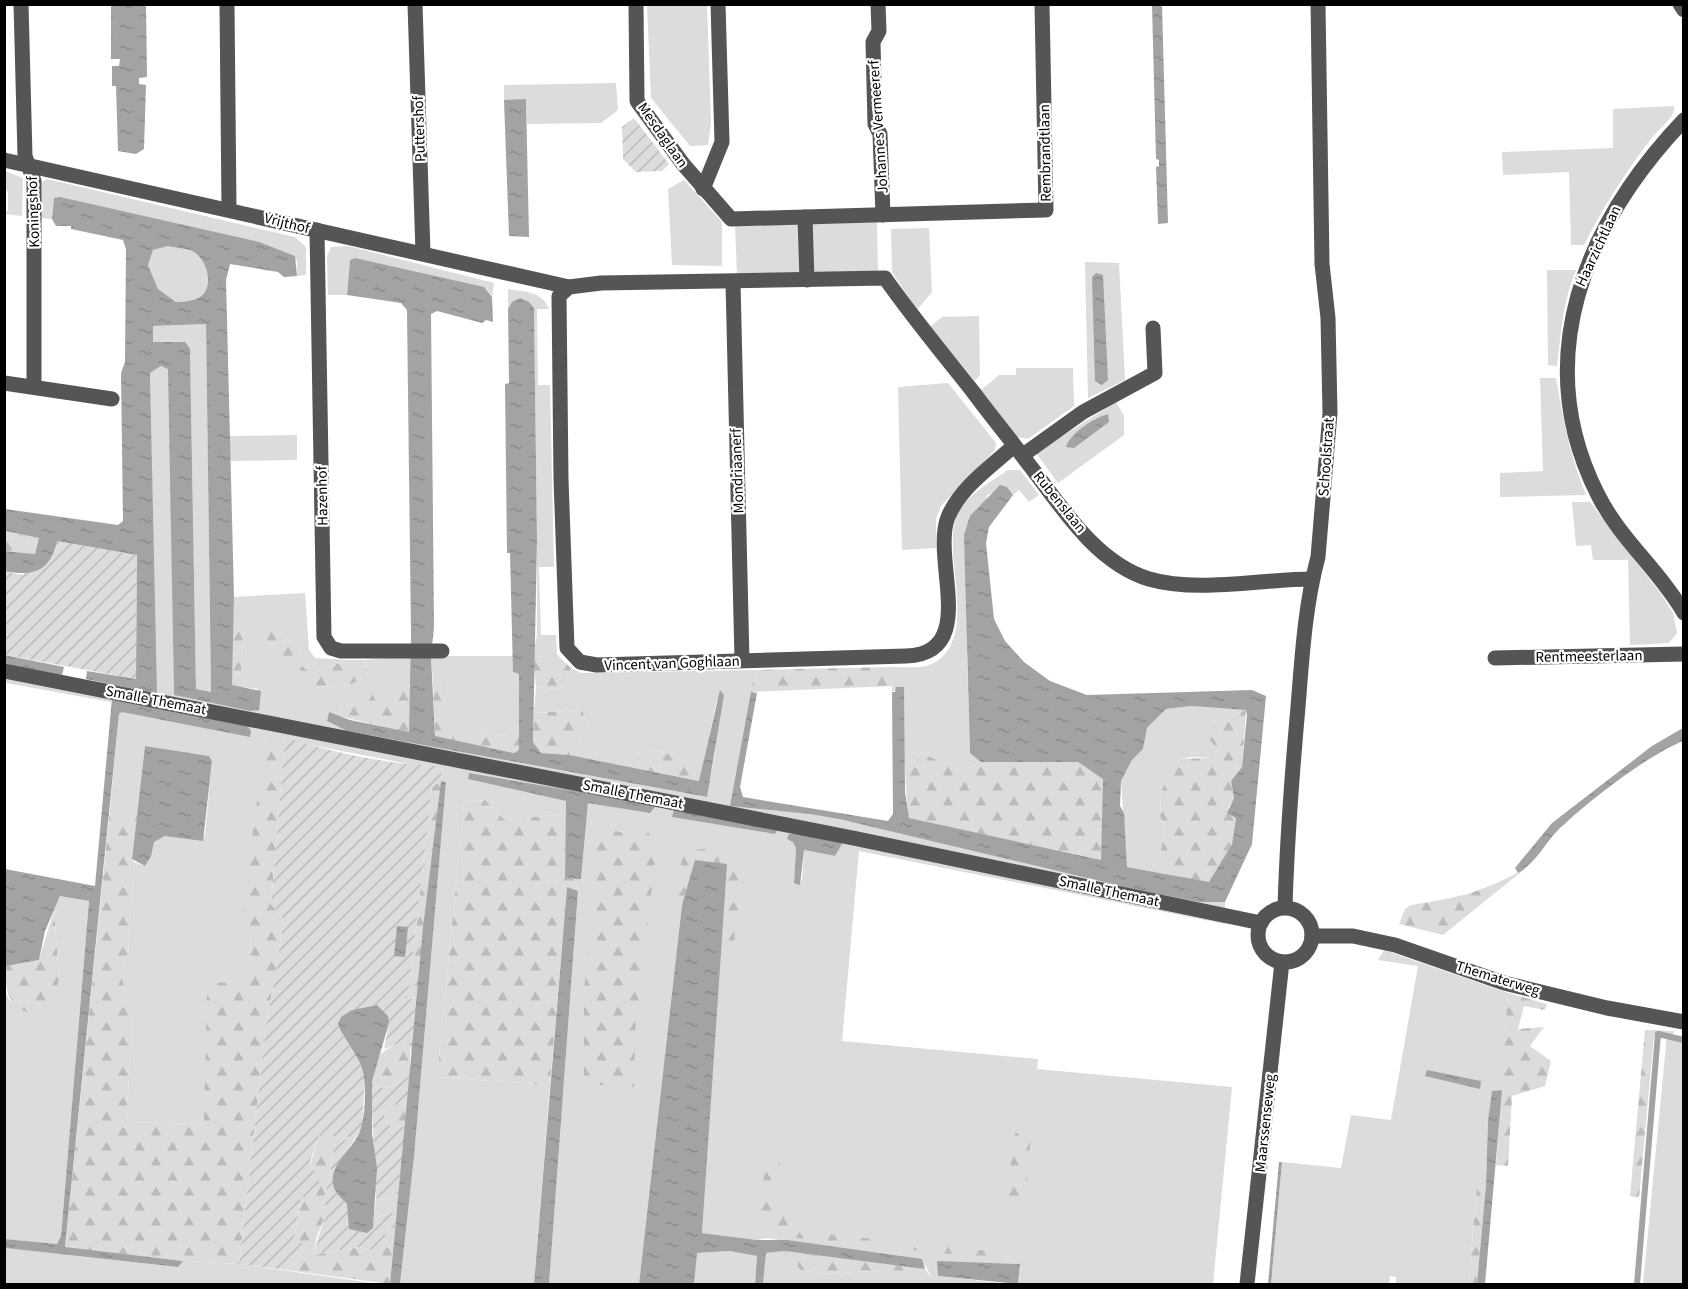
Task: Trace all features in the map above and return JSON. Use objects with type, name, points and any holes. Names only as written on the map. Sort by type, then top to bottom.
[{"type":"street","name":"Koningshof","points":[[21,4],[25,156],[31,166],[34,181],[34,385]]},
{"type":"street","points":[[227,4],[229,208]]},
{"type":"street","name":"Puttershof","points":[[415,4],[423,253]]},
{"type":"street","name":"Mesdaglaan","points":[[636,4],[637,100],[703,189],[731,219],[805,217]]},
{"type":"street","name":"Mesdaglaan","points":[[703,189],[722,142],[718,4]]},
{"type":"street","name":"Johannes Vermeererf","points":[[878,4],[879,31],[873,42],[875,124],[880,134],[883,215]]},
{"type":"street","name":"Rembrandtlaan","points":[[883,215],[1046,210],[1042,4]]},
{"type":"street","name":"Schoolstraat","points":[[1285,907],[1292,769],[1312,579],[1318,557],[1330,413],[1328,318],[1322,264],[1317,4]]},
{"type":"street","points":[[1680,4],[1683,10]]},
{"type":"street","name":"Haarzichtlaan","points":[[1683,120],[1652,153],[1626,189],[1589,260],[1576,293],[1567,375],[1569,410],[1577,449],[1599,498],[1683,613]]},
{"type":"street","name":"Vrijthof","points":[[4,160],[229,208],[568,287]]},
{"type":"street","points":[[568,287],[601,283],[807,280],[805,217],[883,215]]},
{"type":"street","name":"Hazenhof","points":[[317,230],[324,637],[331,648],[341,651],[442,651]]},
{"type":"street","name":"Rubenslaan","points":[[807,280],[885,278],[1060,506],[1097,546],[1123,568],[1150,579],[1189,584],[1312,579]]},
{"type":"street","name":"Mondriaanerf","points":[[733,282],[742,660]]},
{"type":"street","name":"Vincent van Goghlaan","points":[[568,287],[559,296],[561,479],[567,648],[580,662],[597,665],[921,656],[936,648],[945,632],[948,616],[945,541],[948,516],[970,485],[1018,451],[1155,373],[1153,328]]},
{"type":"street","points":[[4,383],[34,385],[112,399]]},
{"type":"street","name":"Rentmeesterlaan","points":[[1495,658],[1683,654]]},
{"type":"street","name":"Smalle Themaat","points":[[4,671],[853,838],[1261,923]]},
{"type":"street","points":[[1285,907],[1301,913],[1308,919],[1312,936],[1311,945],[1299,958],[1282,962],[1267,955],[1259,940],[1261,923],[1266,915],[1285,907]]},
{"type":"street","name":"Thematerweg","points":[[1312,936],[1353,936],[1395,945],[1504,983],[1607,1008],[1683,1023]]},
{"type":"street","name":"Maarssenseweg","points":[[1247,1284],[1282,962]]},
{"type":"green space","points":[[647,5],[707,5],[711,123],[708,145],[690,146],[651,98]]},
{"type":"green space","points":[[616,83],[618,110],[601,123],[527,124],[526,100],[504,100],[504,85]]},
{"type":"green space","points":[[1674,106],[1672,115],[1651,139],[1615,191],[1584,245],[1571,245],[1569,172],[1503,175],[1502,152],[1613,148],[1613,109]]},
{"type":"green space","points":[[634,118],[669,164],[662,171],[636,172],[623,159],[622,127]]},
{"type":"green space","points":[[5,171],[23,178],[22,216],[5,214],[8,210],[8,192],[5,188]]},
{"type":"green space","points":[[47,179],[295,237],[306,247],[306,275],[297,276],[297,260],[131,215],[54,198],[52,219],[40,218],[42,182]]},
{"type":"green space","points":[[684,180],[722,222],[722,266],[672,265],[668,189]]},
{"type":"green space","points":[[877,222],[878,274],[812,275],[810,224]]},
{"type":"green space","points":[[802,223],[803,275],[737,276],[735,225]]},
{"type":"green space","points":[[929,228],[932,292],[917,310],[892,272],[891,229]]},
{"type":"green space","points":[[168,246],[192,251],[202,260],[208,280],[205,292],[200,297],[176,302],[158,289],[148,265],[153,250]]},
{"type":"green space","points":[[348,246],[494,283],[492,297],[488,291],[350,260],[347,295],[328,295],[327,256],[331,247]]},
{"type":"green space","points":[[1085,262],[1119,263],[1125,380],[1088,398]]},
{"type":"green space","points":[[1547,270],[1576,270],[1565,305],[1557,366],[1548,365]]},
{"type":"green space","points":[[508,289],[537,296],[546,303],[549,309],[537,309],[538,385],[550,385],[554,567],[539,567],[541,635],[556,635],[557,655],[533,657],[537,634],[534,308],[512,302],[508,309]]},
{"type":"green space","points":[[979,316],[980,375],[975,381],[930,327],[942,317]]},
{"type":"green space","points":[[206,324],[211,692],[196,689],[190,349],[153,342],[153,326]]},
{"type":"green space","points":[[161,366],[169,369],[174,695],[250,711],[258,689],[232,686],[232,673],[241,674],[244,628],[233,627],[234,597],[305,593],[309,650],[315,658],[347,660],[312,673],[303,667],[299,647],[281,633],[269,613],[263,616],[318,687],[352,684],[368,675],[365,660],[411,656],[411,678],[396,677],[390,695],[368,703],[342,703],[339,716],[329,712],[327,721],[347,731],[706,797],[715,755],[717,699],[703,766],[682,757],[636,746],[640,769],[570,755],[588,727],[582,710],[534,713],[536,687],[554,689],[565,687],[571,668],[581,673],[756,670],[730,806],[810,814],[1199,902],[1225,902],[1225,924],[859,851],[842,1041],[1038,1059],[1037,1069],[1232,1087],[1213,1284],[1018,1284],[1020,1264],[941,1262],[938,1276],[1009,1284],[763,1284],[766,1253],[784,1251],[801,1270],[827,1274],[886,1270],[931,1276],[925,1265],[767,1238],[757,1240],[702,1233],[719,970],[731,967],[676,894],[682,905],[639,1284],[549,1284],[578,891],[574,878],[581,879],[588,803],[594,803],[468,779],[567,801],[566,825],[561,814],[505,820],[485,800],[464,803],[437,1077],[550,1085],[534,1284],[400,1284],[414,1157],[446,782],[441,781],[442,766],[414,765],[311,745],[266,733],[249,933],[251,952],[249,964],[241,982],[207,984],[205,1124],[126,1122],[132,1035],[131,1014],[121,974],[128,953],[134,862],[145,866],[154,842],[165,836],[205,835],[212,761],[209,756],[145,746],[138,809],[110,809],[119,714],[122,712],[112,699],[111,702],[6,683],[4,665],[156,693],[150,373]],"holes":[[[674,810],[775,834],[673,817]],[[793,842],[841,845],[835,856],[804,850],[802,881],[794,883],[796,848]]]},
{"type":"green space","points":[[1016,368],[1073,368],[1074,406],[1028,439],[1016,437],[980,391],[999,375],[1016,375]]},
{"type":"green space","points":[[1540,378],[1556,378],[1571,452],[1586,495],[1500,497],[1500,473],[1543,471]]},
{"type":"green space","points":[[948,383],[996,443],[995,450],[941,506],[936,519],[936,548],[902,550],[898,387]]},
{"type":"green space","points":[[1116,402],[1124,416],[1124,435],[1058,483],[1036,453]]},
{"type":"green space","points":[[297,435],[297,460],[230,461],[229,436]]},
{"type":"green space","points":[[1008,470],[1020,470],[1039,495],[1029,502],[1019,490],[1013,495],[1007,487],[987,495],[967,656],[970,752],[981,762],[960,771],[920,752],[904,753],[904,687],[892,692],[893,667],[930,665],[948,651],[955,634],[957,615],[953,532],[957,515],[972,495]]},
{"type":"green space","points":[[1572,502],[1590,502],[1661,594],[1673,613],[1677,633],[1669,643],[1630,645],[1628,560],[1593,560],[1591,545],[1576,546]]},
{"type":"green space","points":[[4,531],[39,538],[35,554],[5,551]]},
{"type":"green space","points":[[57,541],[137,555],[136,679],[5,655],[4,571],[23,575]]},
{"type":"green space","points":[[269,613],[281,633],[299,647],[303,667],[312,673],[347,660],[365,660],[368,675],[352,684],[318,687],[283,657],[283,644],[268,645],[263,615]]},
{"type":"green space","points":[[233,627],[244,628],[241,674],[232,673]]},
{"type":"green space","points":[[557,655],[571,668],[565,687],[554,689],[536,687],[533,657]]},
{"type":"green space","points":[[431,656],[513,656],[513,672],[519,674],[520,733],[512,730],[504,735],[445,728],[448,680],[433,682]]},
{"type":"green space","points":[[893,667],[893,686],[751,692],[756,670]]},
{"type":"green space","points":[[396,676],[411,678],[409,733],[339,716],[342,703],[368,703],[374,691],[390,695]]},
{"type":"green space","points":[[448,679],[446,728],[504,735],[512,730],[520,733],[519,750],[514,753],[435,737],[433,682]]},
{"type":"green space","points":[[1191,706],[1246,710],[1211,722],[1217,749],[1213,758],[1191,757],[1173,760],[1161,793],[1160,816],[1165,828],[1160,856],[1165,874],[1127,867],[1121,781],[1132,760],[1143,749],[1147,728],[1166,709]]},
{"type":"green space","points":[[582,710],[588,727],[570,755],[541,753],[533,742],[534,713]]},
{"type":"green space","points":[[1246,710],[1242,767],[1231,781],[1234,798],[1228,808],[1236,818],[1232,844],[1209,883],[1165,874],[1160,856],[1165,828],[1160,816],[1161,793],[1173,759],[1213,758],[1217,749],[1206,735],[1211,722]]},
{"type":"green space","points":[[266,733],[285,737],[271,904],[284,920],[265,1033],[239,1264],[183,1261],[65,1248],[110,809],[138,809],[132,859],[134,862],[128,954],[121,974],[131,1014],[132,1035],[126,1122],[204,1124],[207,983],[241,982],[250,958],[249,933],[242,931],[241,921]]},
{"type":"green space","points":[[285,737],[362,757],[442,766],[441,781],[432,787],[409,990],[404,998],[417,999],[412,1054],[410,1046],[403,1042],[384,1049],[389,1023],[377,1005],[352,1010],[342,1034],[362,1062],[365,1078],[362,1128],[346,1152],[336,1192],[347,1204],[349,1217],[373,1228],[374,1218],[397,1211],[395,1228],[385,1229],[385,1242],[379,1251],[359,1247],[313,1255],[325,1216],[324,1197],[330,1176],[334,1145],[350,1137],[319,1135],[310,1162],[321,1185],[310,1197],[301,1197],[294,1240],[306,1245],[299,1258],[286,1270],[239,1264],[265,1033],[284,920],[271,904]]},
{"type":"green space","points":[[636,746],[682,757],[703,766],[700,781],[640,769]]},
{"type":"green space","points":[[920,752],[960,771],[981,762],[1078,762],[1104,779],[1101,860],[908,818],[904,753]]},
{"type":"green space","points":[[441,781],[417,999],[404,998],[409,990],[432,787]]},
{"type":"green space","points":[[485,800],[505,820],[561,814],[566,825],[565,877],[574,878],[578,891],[567,888],[550,1085],[437,1077],[464,803]]},
{"type":"green space","points":[[605,822],[618,832],[649,833],[655,861],[635,1031],[634,1087],[584,1084],[584,987],[597,903],[592,842]]},
{"type":"green space","points":[[715,847],[726,851],[743,864],[731,967],[719,970],[727,864],[695,860],[682,905],[676,894],[683,852]]},
{"type":"green space","points":[[1526,868],[1443,935],[1399,924],[1405,909],[1411,905],[1470,893]]},
{"type":"green space","points":[[60,896],[89,901],[61,1236],[57,1244],[5,1239],[4,990],[10,1001],[59,978],[54,910]]},
{"type":"green space","points":[[54,910],[59,978],[49,1025],[14,1004],[7,990],[5,965],[39,960]]},
{"type":"green space","points":[[1384,950],[1508,993],[1502,1090],[1492,1091],[1488,1120],[1486,1185],[1477,1187],[1469,1277],[1474,1284],[1396,1284],[1396,1277],[1390,1276],[1389,1284],[1271,1284],[1282,1162],[1341,1168],[1351,1115],[1391,1120],[1418,966],[1378,960]]},
{"type":"green space","points":[[1508,993],[1547,1004],[1545,1010],[1524,1006],[1518,1029],[1544,1027],[1530,1046],[1551,1061],[1545,1086],[1512,1096],[1508,1166],[1496,1165]]},
{"type":"green space","points":[[1645,1030],[1674,1031],[1672,1039],[1654,1036],[1639,1198],[1630,1196]]},
{"type":"green space","points":[[1667,1035],[1683,1038],[1683,1284],[1643,1284]]},
{"type":"green space","points":[[403,1042],[410,1046],[410,1075],[390,1088],[371,1087],[373,1069],[378,1057]]},
{"type":"green space","points":[[410,1075],[407,1109],[404,1101],[383,1111],[388,1125],[405,1127],[399,1195],[393,1192],[387,1200],[376,1198],[371,1087],[390,1088]]},
{"type":"green space","points":[[404,1101],[407,1109],[405,1127],[388,1125],[383,1111]]},
{"type":"green space","points":[[1015,1133],[1031,1133],[1025,1209],[1006,1202]]},
{"type":"green space","points":[[319,1135],[351,1136],[334,1145],[330,1176],[324,1197],[325,1216],[316,1239],[314,1255],[359,1247],[379,1251],[385,1229],[395,1228],[390,1284],[286,1270],[299,1258],[306,1245],[294,1241],[301,1197]]},
{"type":"green space","points":[[768,1154],[781,1154],[773,1209],[816,1233],[1009,1253],[1007,1260],[788,1237],[757,1215]]},
{"type":"green space","points":[[1486,1185],[1477,1284],[1474,1284],[1469,1277],[1477,1186]]},
{"type":"green space","points":[[393,1192],[399,1195],[397,1211],[374,1218],[376,1198],[387,1200]]},
{"type":"green space","points":[[5,1248],[178,1267],[183,1261],[239,1264],[380,1284],[5,1284]]},
{"type":"green space","points":[[729,1251],[757,1256],[755,1284],[694,1284],[696,1253]]},
{"type":"green space","points":[[784,1251],[925,1269],[931,1277],[886,1270],[827,1274],[801,1270]]},
{"type":"water","points":[[111,5],[146,5],[147,77],[139,78],[139,84],[146,85],[144,149],[136,154],[118,151],[116,86],[112,86],[112,66],[119,66],[120,59],[111,59]]},
{"type":"water","points":[[1152,5],[1162,5],[1168,223],[1158,224],[1156,167],[1159,166],[1159,160],[1156,159]]},
{"type":"water","points":[[526,99],[529,237],[509,236],[504,100]]},
{"type":"water","points":[[60,197],[259,242],[295,256],[297,276],[284,277],[278,272],[230,264],[226,280],[234,597],[232,685],[261,691],[259,710],[250,711],[174,695],[168,369],[161,366],[150,373],[157,694],[86,679],[87,671],[136,679],[137,555],[57,541],[50,559],[39,570],[24,573],[5,571],[4,551],[35,554],[39,538],[5,531],[5,509],[118,525],[123,521],[121,373],[125,362],[126,249],[123,240],[71,229],[71,226],[56,226],[52,219],[54,198]],"holes":[[[168,246],[192,251],[202,260],[208,280],[205,292],[200,297],[176,302],[158,289],[148,265],[153,250]],[[206,324],[211,692],[196,689],[190,349],[185,342],[153,342],[153,326]]]},
{"type":"water","points":[[355,258],[484,287],[492,297],[493,322],[486,320],[482,323],[437,311],[431,314],[434,627],[431,656],[435,736],[514,753],[519,750],[519,674],[513,672],[510,553],[507,553],[505,384],[509,383],[508,309],[512,302],[520,298],[529,302],[534,308],[537,540],[533,742],[541,753],[570,755],[699,781],[720,690],[724,695],[707,797],[347,731],[327,721],[329,712],[350,720],[409,732],[411,635],[407,310],[401,303],[347,295],[350,260]]},
{"type":"water","points":[[1096,273],[1103,275],[1108,380],[1102,385],[1095,381],[1092,277]]},
{"type":"water","points":[[1108,414],[1109,422],[1074,448],[1066,447],[1072,436],[1083,427]]},
{"type":"water","points":[[1000,485],[1007,487],[1013,495],[989,527],[986,543],[994,619],[1005,641],[1024,662],[1050,681],[1087,695],[1252,690],[1266,696],[1252,844],[1225,902],[1199,902],[1134,889],[843,820],[810,814],[730,806],[751,692],[757,693],[740,787],[743,797],[888,821],[893,814],[892,692],[895,692],[896,687],[904,687],[905,792],[909,818],[1101,860],[1103,779],[1078,762],[981,762],[970,753],[964,535],[970,516]],"holes":[[[1191,706],[1246,710],[1242,767],[1231,781],[1234,798],[1227,813],[1236,818],[1232,844],[1209,882],[1127,867],[1124,813],[1120,806],[1121,781],[1132,760],[1143,749],[1147,728],[1166,709]]]},
{"type":"water","points":[[4,655],[64,667],[62,675],[5,665]]},
{"type":"water","points":[[112,698],[247,725],[251,731],[250,737],[122,712],[119,714],[65,1247],[183,1261],[178,1267],[5,1248],[5,1239],[57,1244],[61,1236],[89,901],[60,896],[45,931],[39,960],[5,966],[5,869],[95,886]]},
{"type":"water","points":[[1683,728],[1683,741],[1635,768],[1586,805],[1554,834],[1535,858],[1518,873],[1515,868],[1552,823],[1652,746]]},
{"type":"water","points":[[145,746],[209,756],[212,761],[203,841],[165,836],[154,842],[151,856],[145,866],[132,859]]},
{"type":"water","points":[[469,773],[649,804],[655,807],[650,813],[588,803],[581,879],[565,878],[566,801],[468,779]]},
{"type":"water","points":[[441,781],[446,782],[414,1157],[400,1284],[390,1284],[423,928]]},
{"type":"water","points":[[674,810],[777,830],[775,834],[672,817]]},
{"type":"water","points":[[798,833],[838,840],[842,844],[835,856],[804,850],[800,885],[794,883],[796,848],[793,842],[787,839],[789,834]]},
{"type":"water","points":[[695,860],[727,864],[702,1233],[757,1240],[787,1240],[922,1259],[925,1269],[784,1251],[766,1253],[763,1284],[755,1284],[757,1256],[729,1251],[697,1253],[694,1284],[639,1284],[682,905]]},
{"type":"water","points":[[567,887],[578,891],[549,1284],[534,1284]]},
{"type":"water","points":[[397,926],[408,927],[405,957],[394,956]]},
{"type":"water","points":[[377,1005],[388,1016],[389,1023],[372,1081],[372,1133],[377,1168],[373,1228],[367,1233],[349,1229],[347,1204],[336,1192],[333,1181],[337,1165],[361,1128],[365,1096],[363,1070],[338,1024],[341,1017],[352,1010]]},
{"type":"water","points":[[1427,1070],[1481,1081],[1480,1089],[1425,1076]]},
{"type":"water","points":[[1502,1090],[1485,1284],[1477,1284],[1486,1185],[1488,1120],[1492,1091]]},
{"type":"water","points":[[1279,1162],[1282,1162],[1271,1284],[1268,1284]]},
{"type":"water","points":[[937,1261],[1020,1264],[1018,1284],[938,1276]]},
{"type":"waterway","points":[[1637,1284],[1658,1034],[1684,1040]]}]
